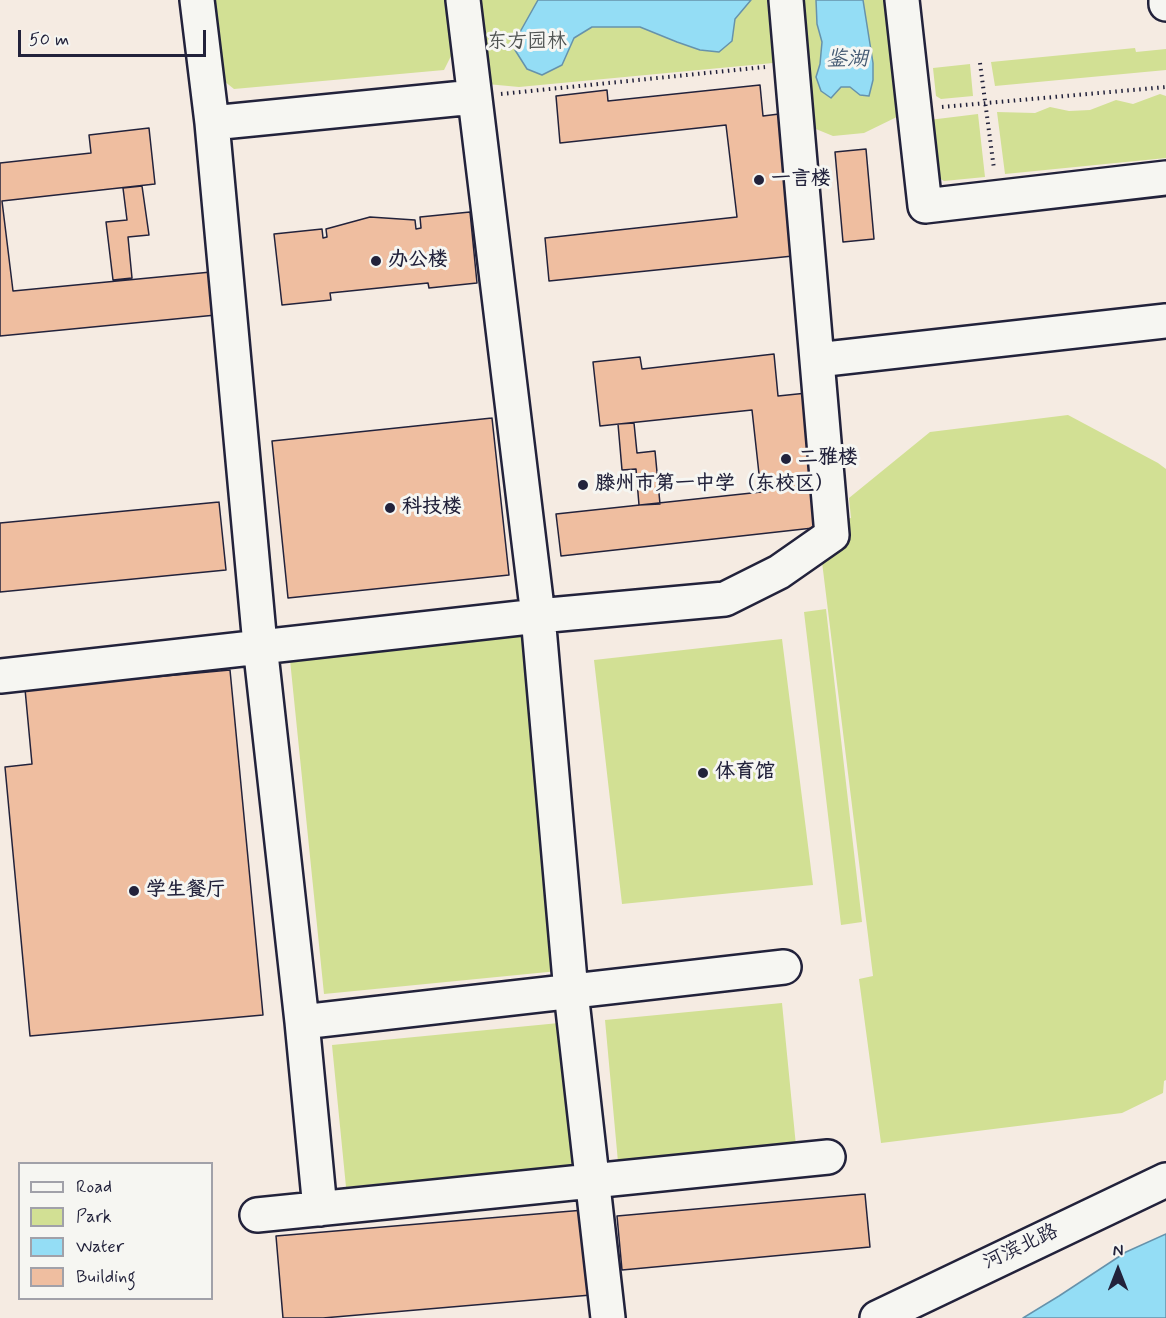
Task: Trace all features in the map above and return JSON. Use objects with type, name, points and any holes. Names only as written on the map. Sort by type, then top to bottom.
[{"type":"street","points":[[197,0],[212,123],[260,645],[302,1022],[320,1209]]},
{"type":"street","points":[[464,0],[538,616],[571,992],[608,1318]]},
{"type":"street","points":[[0,676],[260,645],[724,599],[779,573],[832,535],[786,0]]},
{"type":"street","points":[[902,0],[925,206],[1166,178]]},
{"type":"street","points":[[212,123],[474,97]]},
{"type":"street","points":[[817,360],[1166,321]]},
{"type":"street","points":[[302,1022],[784,967]]},
{"type":"street","points":[[257,1215],[828,1157]]},
{"type":"street","name":"河滨北路","points":[[877,1318],[1166,1180]]},
{"type":"path","points":[[980,63],[997,198]]},
{"type":"path","points":[[474,97],[791,65]]},
{"type":"path","points":[[914,109],[1166,87]]},
{"type":"green space","points":[[215,0],[449,0],[455,48],[444,70],[234,89],[224,81]]},
{"type":"green space","name":"东方园林","points":[[477,0],[767,0],[773,63],[519,87],[487,84]]},
{"type":"green space","points":[[798,0],[893,0],[905,113],[864,133],[833,136],[811,127]]},
{"type":"green space","points":[[1135,48],[1136,52],[1166,49],[1166,70],[995,86],[991,62]]},
{"type":"green space","points":[[970,64],[973,96],[941,99],[936,96],[933,68]]},
{"type":"green space","points":[[1160,94],[1166,96],[1166,158],[1005,174],[997,112],[1035,113],[1050,107],[1069,111],[1090,110],[1116,100],[1133,104]]},
{"type":"green space","points":[[978,114],[985,177],[944,181],[936,176],[929,120]]},
{"type":"green space","points":[[1068,415],[1166,469],[1166,1080],[1163,1093],[1122,1113],[881,1143],[859,979],[873,976],[822,562],[844,549],[841,520],[851,518],[849,498],[930,432]]},
{"type":"green space","points":[[826,609],[862,922],[841,925],[804,612]]},
{"type":"green space","points":[[524,636],[558,971],[324,994],[290,660]]},
{"type":"green space","name":"体育馆","points":[[782,639],[813,885],[622,904],[594,660]]},
{"type":"green space","points":[[782,1003],[796,1146],[618,1162],[605,1020]]},
{"type":"green space","points":[[559,1023],[573,1165],[346,1187],[332,1045]]},
{"type":"water","points":[[538,0],[751,0],[735,19],[732,41],[719,52],[700,50],[640,27],[592,27],[574,38],[562,65],[542,75],[527,69],[515,50],[520,32]]},
{"type":"water","name":"鉴湖","points":[[816,0],[863,0],[873,63],[873,80],[869,96],[860,95],[850,87],[841,87],[831,98],[821,91],[816,77],[822,42],[817,24]]},
{"type":"water","points":[[1166,1234],[1166,1318],[1023,1318],[1126,1252]]},
{"type":"building","name":"一言楼","points":[[760,85],[763,116],[779,114],[793,256],[549,281],[545,238],[737,217],[726,125],[560,143],[556,96],[607,90],[608,101]]},
{"type":"building","points":[[149,128],[155,184],[2,201],[13,291],[211,272],[216,315],[0,336],[0,163],[91,153],[89,135]]},
{"type":"building","points":[[866,149],[874,239],[843,242],[835,152]]},
{"type":"building","points":[[142,186],[149,235],[128,237],[132,278],[113,280],[106,222],[127,220],[123,188]]},
{"type":"building","name":"办公楼","points":[[470,212],[477,283],[429,288],[428,283],[330,293],[331,300],[282,305],[274,234],[322,229],[323,238],[327,237],[326,229],[370,217],[415,220],[416,229],[421,228],[420,217]]},
{"type":"building","name":"二雅楼","points":[[774,354],[778,396],[807,393],[822,527],[561,556],[556,514],[761,492],[752,410],[600,426],[593,362],[640,357],[642,369]]},
{"type":"building","name":"科技楼","points":[[492,418],[509,575],[288,598],[272,441]]},
{"type":"building","points":[[634,423],[637,453],[655,451],[660,504],[639,505],[636,469],[622,470],[618,424]]},
{"type":"building","points":[[219,502],[226,570],[0,592],[0,523]]},
{"type":"building","name":"学生餐厅","points":[[230,670],[263,1015],[30,1036],[5,767],[32,764],[25,689]]},
{"type":"building","points":[[865,1194],[870,1247],[622,1270],[617,1216]]},
{"type":"building","points":[[584,1210],[591,1295],[323,1318],[283,1318],[276,1236]]},
{"type":"place","name":"一言楼","points":[[759,180]]},
{"type":"place","name":"办公楼","points":[[376,261]]},
{"type":"place","name":"二雅楼","points":[[786,459]]},
{"type":"place","name":"滕州市第一中学（东校区）","points":[[583,485]]},
{"type":"place","name":"科技楼","points":[[390,508]]},
{"type":"place","name":"体育馆","points":[[703,773]]},
{"type":"place","name":"学生餐厅","points":[[134,891]]}]
